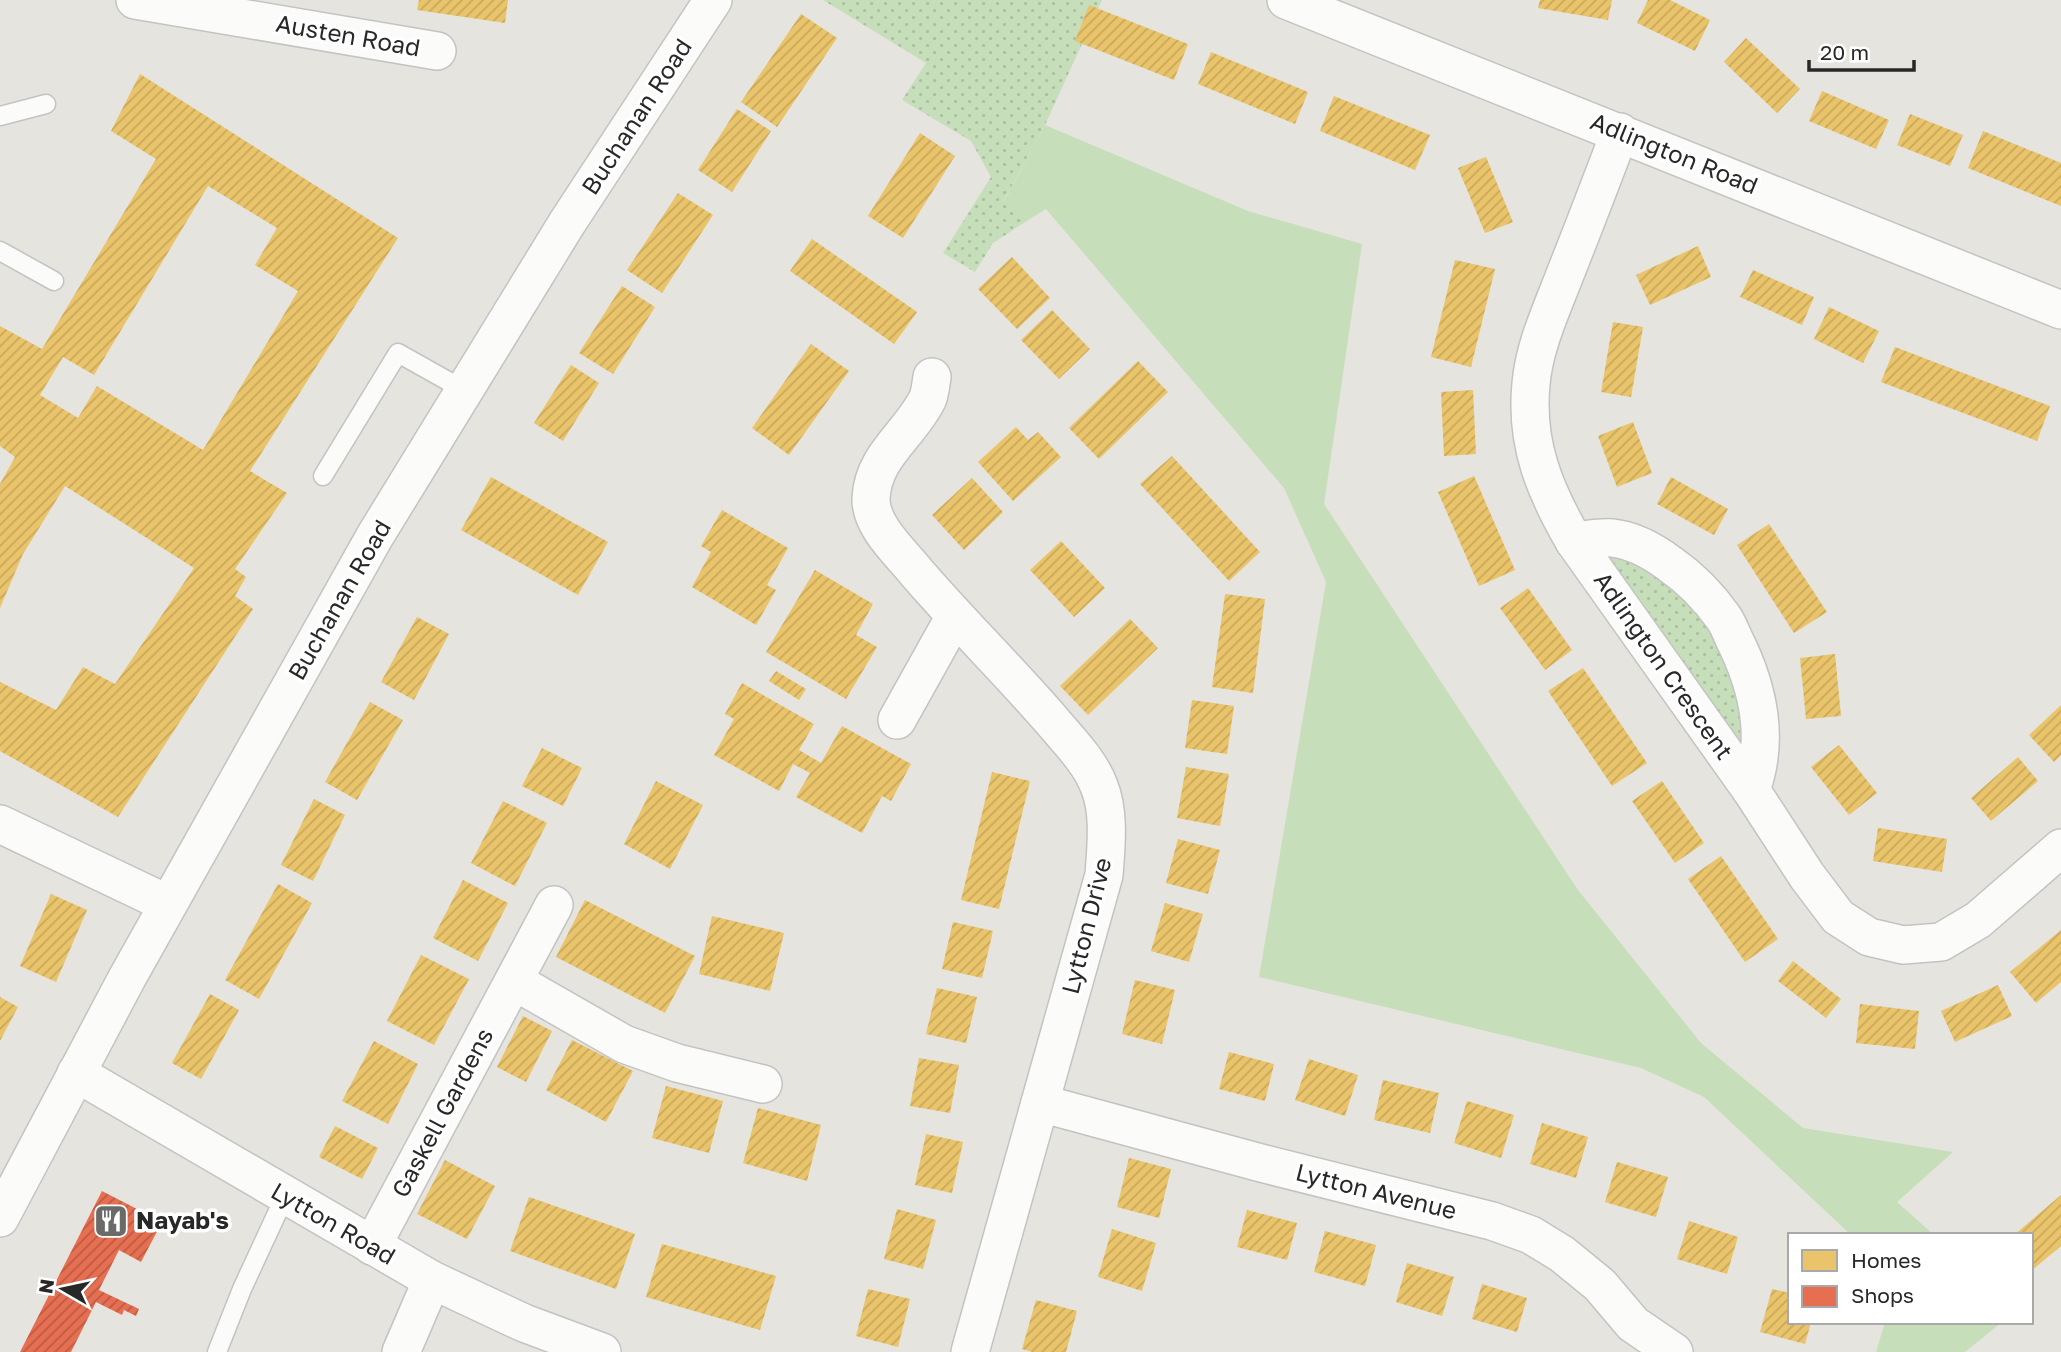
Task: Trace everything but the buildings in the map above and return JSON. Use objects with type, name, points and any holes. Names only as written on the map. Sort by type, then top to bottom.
[{"type":"street","name":"Austen Road","points":[[135,0],[437,51]]},
{"type":"street","name":"Buchanan Road","points":[[0,1218],[168,904],[375,536],[567,223],[713,0]]},
{"type":"street","name":"Adlington Road","points":[[1286,0],[2061,310]]},
{"type":"street","name":"Adlington Crescent","points":[[1620,132],[1543,330],[1531,383],[1531,430],[1539,468],[1553,504],[1574,541],[1751,790],[1807,876],[1838,917],[1869,937],[1903,945],[1941,943],[1978,920],[2061,848]]},
{"type":"street","name":"Lytton Drive","points":[[932,377],[929,396],[885,455],[875,475],[871,500],[876,519],[891,542],[955,616],[1011,673],[1082,757],[1100,786],[1107,832],[1104,875],[970,1352]]},
{"type":"street","name":"Adlington Crescent","points":[[1574,541],[1611,538],[1634,544],[1661,557],[1688,577],[1724,618],[1754,687],[1760,717],[1761,749],[1758,771],[1751,790]]},
{"type":"street","points":[[897,720],[955,616]]},
{"type":"street","points":[[0,824],[168,904]]},
{"type":"street","name":"Gaskell Gardens","points":[[372,1246],[554,905]]},
{"type":"street","points":[[514,981],[624,1044],[677,1063],[763,1084]]},
{"type":"street","name":"Lytton Road","points":[[76,1073],[432,1280],[524,1323],[602,1352]]},
{"type":"street","name":"Lytton Avenue","points":[[1040,1103],[1261,1163],[1492,1221],[1531,1235],[1562,1254],[1600,1285],[1633,1324],[1674,1352]]},
{"type":"street","points":[[401,1352],[432,1280]]},
{"type":"lane","points":[[0,116],[46,104]]},
{"type":"lane","points":[[0,251],[54,281]]},
{"type":"lane","points":[[323,476],[397,353],[464,390]]},
{"type":"lane","points":[[216,1352],[285,1196]]},
{"type":"green space","points":[[823,0],[1102,0],[1045,125],[1003,202],[1030,219],[993,243],[975,272],[943,253],[991,177],[971,141],[902,100],[926,63]]},
{"type":"green space","points":[[1045,125],[1248,211],[1362,244],[1324,504],[1578,890],[1701,1043],[1803,1128],[1953,1152],[1897,1202],[1932,1233],[1849,1233],[1704,1097],[1641,1068],[1259,977],[1326,582],[1284,488],[1046,209],[1030,219],[1003,203]]},
{"type":"green space","points":[[1615,546],[1692,597],[1734,654],[1747,705],[1742,754],[1605,555]]},
{"type":"green space","points":[[1884,1324],[2000,1324],[1965,1352],[1876,1352]]},
{"type":"place","name":"Nayab's","points":[[111,1221]]}]
